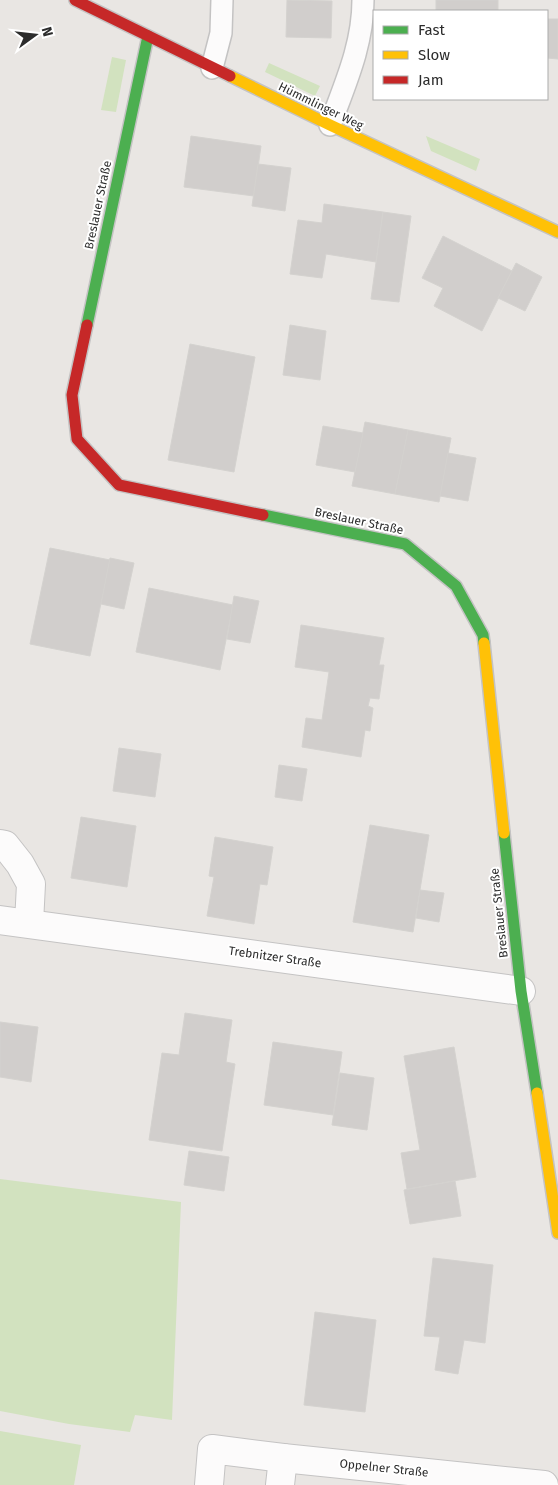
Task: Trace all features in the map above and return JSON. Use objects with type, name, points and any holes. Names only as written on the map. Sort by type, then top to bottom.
[{"type":"street","name":"Hümmlinger Weg","points":[[75,0],[330,125],[558,232]]},
{"type":"street","name":"Breslauer Straße","points":[[148,36],[72,395],[77,439],[119,485],[405,544],[456,586],[483,634],[521,991],[558,1233]]},
{"type":"street","points":[[0,844],[5,845],[20,864],[31,884],[29,923]]},
{"type":"street","name":"Trebnitzer Straße","points":[[0,920],[521,991]]},
{"type":"street","name":"Oppelner Straße","points":[[209,1485],[212,1448],[283,1458],[544,1485]]},
{"type":"street","points":[[280,1485],[283,1458]]},
{"type":"lane","points":[[212,68],[221,33],[222,0]]},
{"type":"lane","points":[[330,125],[354,62],[363,19],[364,0]]},
{"type":"green space","points":[[112,57],[126,60],[116,112],[101,110]]},
{"type":"green space","points":[[269,63],[320,86],[315,96],[265,72]]},
{"type":"green space","points":[[426,136],[480,159],[476,171],[431,151]]},
{"type":"green space","points":[[0,1179],[181,1202],[172,1420],[135,1415],[130,1432],[69,1424],[0,1411]]},
{"type":"green space","points":[[0,1431],[81,1445],[74,1485],[0,1485]]},
{"type":"building","points":[[287,0],[332,1],[331,38],[286,37]]},
{"type":"building","points":[[436,0],[498,0],[498,10],[436,10]]},
{"type":"building","points":[[548,19],[558,19],[558,59],[548,58]]},
{"type":"building","points":[[191,136],[261,146],[254,196],[184,187]]},
{"type":"building","points":[[258,164],[291,168],[285,211],[252,206]]},
{"type":"building","points":[[324,204],[383,212],[376,262],[326,254],[322,278],[290,274],[298,220],[322,223]]},
{"type":"building","points":[[383,212],[411,216],[399,302],[371,299]]},
{"type":"building","points":[[443,236],[512,271],[482,331],[434,306],[443,288],[422,278]]},
{"type":"building","points":[[516,263],[542,277],[525,311],[498,298]]},
{"type":"building","points":[[290,325],[326,331],[320,380],[283,375]]},
{"type":"building","points":[[190,344],[255,357],[234,472],[168,460]]},
{"type":"building","points":[[365,422],[408,430],[395,494],[352,486]]},
{"type":"building","points":[[323,426],[363,433],[355,472],[316,465]]},
{"type":"building","points":[[408,430],[451,438],[439,502],[395,494]]},
{"type":"building","points":[[448,453],[476,458],[468,501],[440,496]]},
{"type":"building","points":[[50,548],[110,560],[90,656],[30,644]]},
{"type":"building","points":[[110,558],[134,563],[124,609],[101,604]]},
{"type":"building","points":[[149,588],[233,605],[220,670],[136,652]]},
{"type":"building","points":[[234,596],[259,601],[250,643],[227,639]]},
{"type":"building","points":[[301,625],[384,638],[379,665],[384,665],[379,699],[370,698],[368,706],[373,708],[370,731],[365,730],[361,757],[302,747],[306,718],[322,720],[329,672],[295,667]]},
{"type":"building","points":[[119,748],[161,754],[155,797],[113,791]]},
{"type":"building","points":[[279,765],[307,769],[302,801],[275,797]]},
{"type":"building","points":[[81,817],[136,826],[127,887],[71,878]]},
{"type":"building","points":[[370,825],[429,835],[413,932],[353,922]]},
{"type":"building","points":[[215,837],[273,847],[267,885],[260,884],[254,924],[207,916],[214,877],[209,876]]},
{"type":"building","points":[[420,890],[444,893],[439,922],[416,918]]},
{"type":"building","points":[[185,1013],[232,1020],[226,1062],[235,1064],[222,1151],[149,1140],[162,1053],[179,1055]]},
{"type":"building","points":[[0,1022],[38,1027],[31,1082],[0,1077]]},
{"type":"building","points":[[273,1042],[342,1052],[333,1115],[264,1105]]},
{"type":"building","points":[[454,1047],[476,1177],[407,1189],[401,1153],[420,1150],[404,1056]]},
{"type":"building","points":[[340,1073],[374,1078],[367,1130],[332,1125]]},
{"type":"building","points":[[189,1151],[229,1157],[224,1191],[184,1185]]},
{"type":"building","points":[[455,1181],[461,1216],[410,1224],[404,1190]]},
{"type":"building","points":[[433,1258],[493,1265],[485,1343],[464,1340],[458,1374],[435,1370],[440,1337],[424,1336]]},
{"type":"building","points":[[315,1312],[376,1320],[365,1412],[304,1405]]},
{"type":"traffic: fast","points":[[87,325],[148,36]]},
{"type":"traffic: fast","points":[[263,515],[405,544],[456,586],[483,635],[484,643]]},
{"type":"traffic: fast","points":[[504,833],[521,991],[537,1093]]},
{"type":"traffic: slow","points":[[230,76],[558,232]]},
{"type":"traffic: slow","points":[[484,643],[504,833]]},
{"type":"traffic: slow","points":[[537,1093],[558,1233]]},
{"type":"traffic: jam","points":[[75,0],[230,76]]},
{"type":"traffic: jam","points":[[87,325],[72,395],[77,439],[119,485],[263,515]]}]
